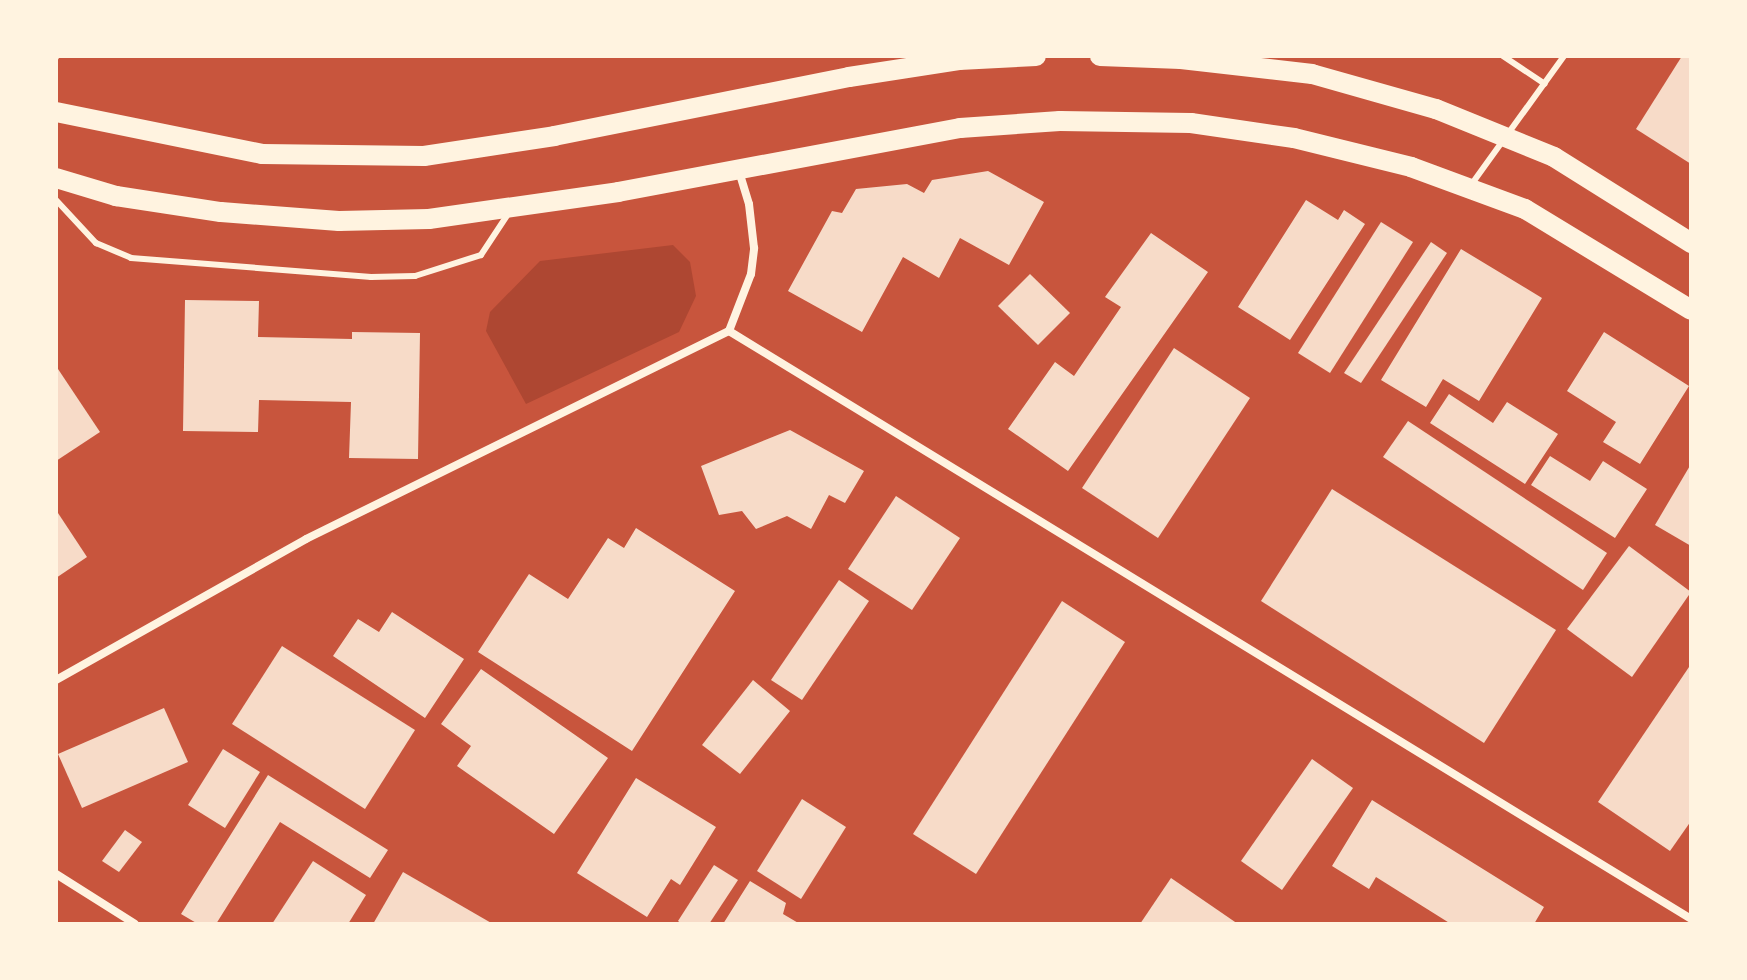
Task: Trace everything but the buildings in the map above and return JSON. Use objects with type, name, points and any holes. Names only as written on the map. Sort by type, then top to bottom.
[{"type":"main road","points":[[56,112],[262,154],[424,156],[554,136],[849,77],[959,60],[1036,56]]},
{"type":"main road","points":[[1100,56],[1181,59],[1312,74],[1436,109],[1554,157],[1691,243]]},
{"type":"main road","points":[[56,178],[116,196],[184,208],[339,221],[429,219],[618,192],[738,167],[960,128],[1060,121],[1191,123],[1294,138],[1411,167],[1525,209],[1691,310]]},
{"type":"street","points":[[56,680],[306,539],[729,331],[751,274],[754,248],[749,204],[738,167]]},
{"type":"street","points":[[729,331],[1691,919]]},
{"type":"street","points":[[56,874],[135,924]]},
{"type":"lane","points":[[1503,56],[1545,84]]},
{"type":"lane","points":[[1468,188],[1508,138],[1564,56]]},
{"type":"lane","points":[[56,200],[96,243],[131,258],[371,277],[415,276],[481,255],[498,236],[512,207]]},
{"type":"shaded area","points":[[673,245],[690,262],[696,296],[679,332],[526,404],[486,331],[490,312],[540,261]]}]
